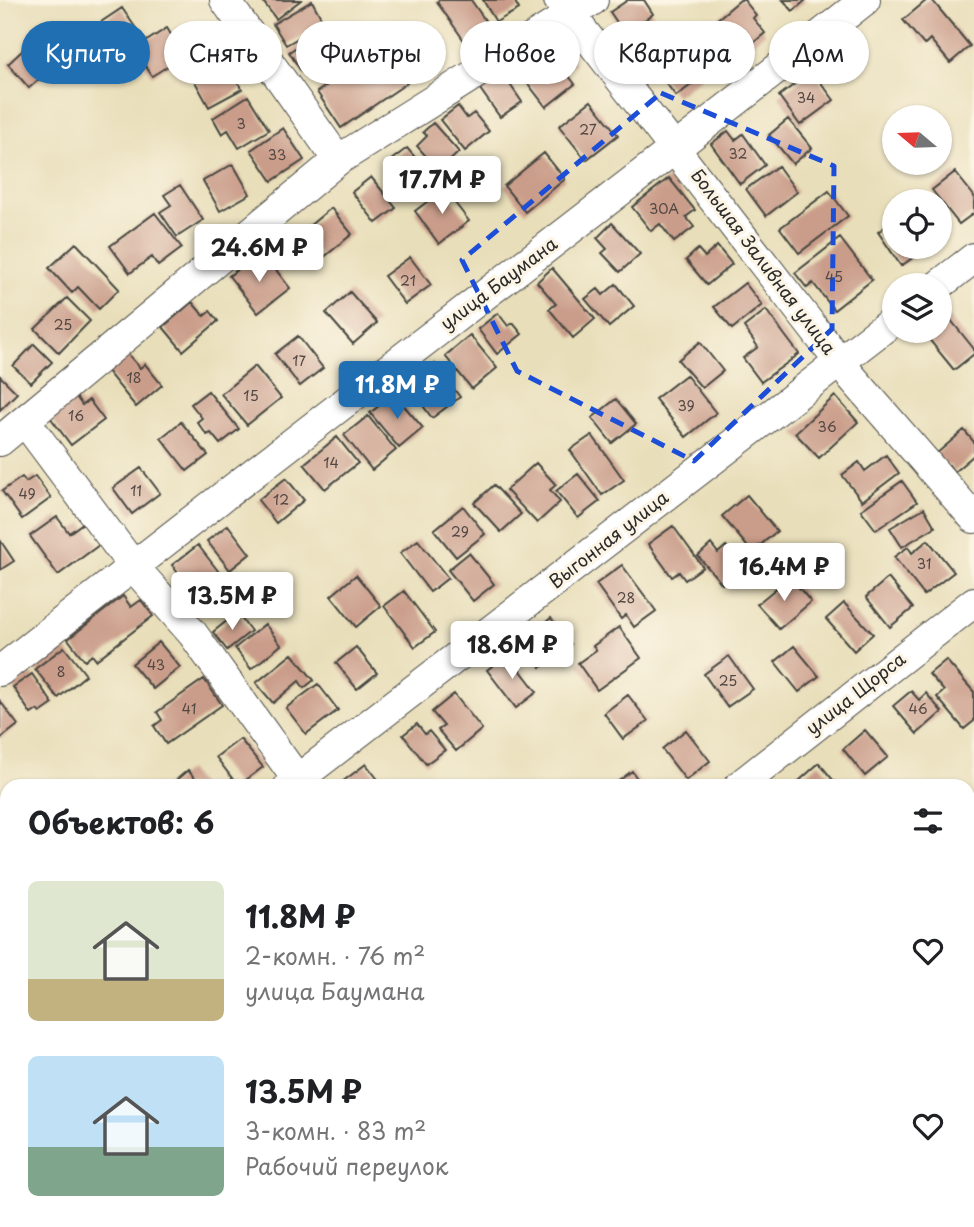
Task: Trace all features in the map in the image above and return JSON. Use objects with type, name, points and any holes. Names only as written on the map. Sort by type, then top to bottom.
[{"type":"street","points":[[225,0],[338,160]]},
{"type":"street","name":"улица Баумана","points":[[0,671],[133,565],[676,149],[865,0]]},
{"type":"street","points":[[0,441],[338,160],[574,4]]},
{"type":"street","name":"Большая Заливная улица","points":[[574,4],[676,149],[840,363],[974,518]]},
{"type":"street","points":[[952,275],[974,258]]},
{"type":"street","name":"Выгонная улица","points":[[302,779],[882,330]]},
{"type":"street","points":[[25,421],[133,565],[193,634],[294,779]]},
{"type":"street","name":"улица Щорса","points":[[748,779],[974,602]]},
{"type":"highlighted area","points":[[661,93],[834,166],[832,329],[694,461],[517,371],[462,260]]},
{"type":"building","points":[[262,0],[301,0],[276,19]]},
{"type":"building","points":[[471,0],[486,21],[460,21],[460,35],[437,2]]},
{"type":"building","points":[[483,0],[514,0],[519,9],[495,21]]},
{"type":"building","points":[[628,0],[644,0],[653,14],[643,21],[616,21],[610,12]]},
{"type":"building","points":[[740,0],[744,0],[765,33],[755,41],[755,21],[715,21]]},
{"type":"building","points":[[783,0],[806,0],[793,11]]},
{"type":"building","points":[[927,0],[932,0],[970,46],[950,63],[930,39],[924,45],[903,20]]},
{"type":"building","points":[[312,1],[323,21],[296,21],[296,39],[286,45],[282,39],[282,21],[278,21]]},
{"type":"building","points":[[122,8],[131,21],[102,21]]},
{"type":"building","points":[[164,30],[164,68],[152,76],[150,73],[150,39]]},
{"type":"building","points":[[296,47],[296,63],[289,52]]},
{"type":"building","points":[[21,52],[21,79],[8,64]]},
{"type":"building","points":[[196,84],[239,84],[242,89],[209,107]]},
{"type":"building","points":[[329,84],[406,84],[341,128],[317,92]]},
{"type":"building","points":[[487,84],[510,84],[522,102],[500,117],[480,89]]},
{"type":"building","points":[[528,84],[575,84],[546,107]]},
{"type":"building","points":[[667,84],[692,84],[676,96]]},
{"type":"building","points":[[795,84],[822,84],[834,100],[800,125],[779,96]]},
{"type":"building","points":[[248,96],[269,130],[239,148],[228,130],[222,134],[213,118]]},
{"type":"building","points":[[591,101],[618,135],[586,160],[559,126]]},
{"type":"building","points":[[458,106],[467,118],[474,113],[489,131],[465,151],[440,120]]},
{"type":"building","points":[[788,119],[812,148],[793,164],[769,135]]},
{"type":"building","points":[[433,123],[459,152],[439,171],[417,146],[427,136],[423,132]]},
{"type":"building","points":[[283,128],[304,160],[272,181],[251,150]]},
{"type":"building","points":[[728,131],[735,140],[743,134],[765,165],[740,184],[711,144]]},
{"type":"building","points":[[407,148],[424,168],[408,182],[390,161]]},
{"type":"building","points":[[544,153],[565,179],[525,212],[504,186]]},
{"type":"building","points":[[233,164],[250,194],[220,211],[203,181]]},
{"type":"building","points":[[778,166],[797,192],[766,216],[746,189]]},
{"type":"building","points":[[955,172],[974,196],[974,213],[959,224],[952,215],[952,189],[933,189]]},
{"type":"building","points":[[371,177],[396,208],[376,223],[352,192]]},
{"type":"building","points":[[669,178],[695,210],[686,217],[694,227],[674,242],[660,224],[651,231],[632,207]]},
{"type":"building","points":[[180,185],[203,220],[177,237],[160,212],[171,205],[164,195]]},
{"type":"building","points":[[444,189],[469,221],[439,244],[415,211]]},
{"type":"building","points":[[829,191],[848,216],[799,253],[780,228]]},
{"type":"building","points":[[331,208],[352,234],[323,258],[302,232]]},
{"type":"building","points":[[155,213],[182,248],[158,266],[152,257],[130,273],[110,246]]},
{"type":"building","points":[[612,223],[640,254],[620,272],[602,253],[607,249],[597,238]]},
{"type":"building","points":[[840,238],[872,280],[834,310],[813,283],[807,288],[795,273]]},
{"type":"building","points":[[76,243],[119,289],[99,309],[78,287],[72,293],[49,268]]},
{"type":"building","points":[[717,246],[732,264],[707,285],[686,260],[698,249],[705,257]]},
{"type":"building","points":[[256,256],[266,270],[272,265],[290,288],[258,313],[229,276]]},
{"type":"building","points":[[410,257],[431,285],[405,304],[384,276]]},
{"type":"building","points":[[896,259],[911,259],[901,266]]},
{"type":"building","points":[[552,268],[595,319],[573,338],[549,309],[556,304],[537,282]]},
{"type":"building","points":[[745,283],[762,305],[732,329],[714,307]]},
{"type":"building","points":[[616,284],[634,306],[609,327],[585,299],[598,289],[603,295]]},
{"type":"building","points":[[350,292],[377,323],[353,344],[326,313]]},
{"type":"building","points":[[67,298],[90,321],[59,353],[35,329]]},
{"type":"building","points":[[192,302],[204,316],[210,311],[218,321],[183,351],[163,327]]},
{"type":"building","points":[[766,310],[799,354],[761,382],[743,358],[758,347],[744,327]]},
{"type":"building","points":[[498,313],[508,326],[513,323],[522,334],[497,354],[478,329]]},
{"type":"building","points":[[952,322],[974,349],[974,354],[954,370],[932,343],[952,343]]},
{"type":"building","points":[[470,335],[497,368],[472,389],[445,356]]},
{"type":"building","points":[[298,336],[323,368],[300,386],[275,354]]},
{"type":"building","points":[[700,342],[723,371],[702,388],[678,360]]},
{"type":"building","points":[[34,344],[52,362],[31,383],[13,366]]},
{"type":"building","points":[[127,353],[140,368],[145,364],[162,385],[136,407],[106,370]]},
{"type":"building","points":[[435,364],[460,397],[432,418],[408,385]]},
{"type":"building","points":[[255,366],[281,398],[247,425],[221,394]]},
{"type":"building","points":[[686,375],[716,413],[686,437],[655,399]]},
{"type":"building","points":[[0,376],[17,393],[0,410]]},
{"type":"building","points":[[208,391],[239,429],[220,444],[211,433],[207,435],[197,422],[202,418],[191,404]]},
{"type":"building","points":[[74,394],[82,405],[89,400],[104,420],[71,445],[47,413]]},
{"type":"building","points":[[394,394],[423,428],[399,448],[370,413]]},
{"type":"building","points":[[835,396],[858,422],[819,458],[795,433]]},
{"type":"building","points":[[616,399],[636,424],[612,443],[592,418]]},
{"type":"building","points":[[368,416],[396,450],[372,470],[344,435]]},
{"type":"building","points":[[181,422],[208,455],[187,471],[161,438]]},
{"type":"building","points":[[964,430],[974,442],[974,455],[954,472],[936,454]]},
{"type":"building","points":[[592,435],[624,480],[602,495],[570,450]]},
{"type":"building","points":[[337,437],[358,463],[325,489],[304,464]]},
{"type":"building","points":[[886,455],[899,473],[862,501],[842,475],[859,462],[865,471]]},
{"type":"building","points":[[536,463],[556,485],[550,490],[560,502],[537,523],[506,490]]},
{"type":"building","points":[[141,468],[160,493],[132,514],[113,488]]},
{"type":"building","points":[[578,474],[600,501],[578,518],[556,491]]},
{"type":"building","points":[[35,476],[51,498],[22,519],[2,491],[22,477],[26,482]]},
{"type":"building","points":[[286,478],[304,500],[276,523],[258,500]]},
{"type":"building","points":[[902,481],[917,502],[876,530],[861,510]]},
{"type":"building","points":[[494,485],[521,514],[501,532],[474,503]]},
{"type":"building","points":[[747,495],[777,531],[752,552],[722,516]]},
{"type":"building","points":[[463,506],[485,534],[456,557],[434,530]]},
{"type":"building","points":[[924,508],[935,527],[902,547],[890,528]]},
{"type":"building","points":[[57,517],[69,533],[83,523],[99,545],[58,575],[30,536]]},
{"type":"building","points":[[228,525],[250,554],[230,570],[207,541]]},
{"type":"building","points":[[673,526],[703,567],[685,580],[679,572],[672,577],[648,544]]},
{"type":"building","points":[[0,540],[14,561],[0,570]]},
{"type":"building","points":[[418,540],[448,578],[430,592],[400,553]]},
{"type":"building","points":[[928,540],[954,572],[924,595],[894,557],[908,547],[912,553]]},
{"type":"building","points":[[711,544],[718,553],[726,546],[743,566],[722,584],[698,556]]},
{"type":"building","points":[[198,545],[222,576],[195,596],[172,565]]},
{"type":"building","points":[[469,553],[494,584],[473,601],[448,570]]},
{"type":"building","points":[[622,565],[656,611],[634,627],[626,615],[621,619],[596,584]]},
{"type":"building","points":[[356,575],[381,606],[356,627],[331,596]]},
{"type":"building","points":[[790,577],[811,602],[779,629],[757,604]]},
{"type":"building","points":[[888,578],[913,608],[890,627],[866,597]]},
{"type":"building","points":[[404,591],[435,632],[415,647],[384,606]]},
{"type":"building","points":[[123,596],[131,607],[141,600],[153,616],[96,660],[92,655],[85,661],[68,639]]},
{"type":"building","points":[[844,603],[873,634],[854,651],[826,619]]},
{"type":"building","points":[[237,613],[251,631],[227,650],[213,632]]},
{"type":"building","points":[[551,618],[571,644],[541,667],[521,642]]},
{"type":"building","points":[[265,624],[281,645],[251,669],[235,648]]},
{"type":"building","points":[[619,627],[641,658],[597,690],[578,663],[596,650],[593,646]]},
{"type":"building","points":[[159,642],[180,667],[153,689],[132,664]]},
{"type":"building","points":[[794,646],[819,676],[799,692],[775,662]]},
{"type":"building","points":[[64,647],[86,675],[58,698],[35,669]]},
{"type":"building","points":[[356,647],[377,673],[357,689],[336,663]]},
{"type":"building","points":[[292,654],[314,680],[304,688],[299,681],[273,703],[256,683]]},
{"type":"building","points":[[508,654],[537,692],[516,708],[487,670]]},
{"type":"building","points":[[729,656],[753,689],[727,707],[704,674]]},
{"type":"building","points":[[946,660],[974,692],[974,721],[964,729],[937,697],[944,691],[929,674]]},
{"type":"building","points":[[32,674],[53,704],[40,713],[37,710],[31,714],[13,687]]},
{"type":"building","points":[[204,679],[222,705],[166,744],[154,726],[162,720],[157,712]]},
{"type":"building","points":[[318,684],[338,710],[306,734],[286,708]]},
{"type":"building","points":[[911,691],[919,700],[926,693],[942,712],[917,734],[893,706]]},
{"type":"building","points":[[454,694],[482,729],[456,751],[438,730],[444,726],[432,712]]},
{"type":"building","points":[[628,695],[648,721],[623,739],[604,713]]},
{"type":"building","points":[[0,701],[18,725],[0,739]]},
{"type":"building","points":[[417,724],[425,734],[429,731],[445,750],[426,764],[403,735]]},
{"type":"building","points":[[686,730],[710,761],[685,779],[662,749]]},
{"type":"building","points":[[865,730],[888,757],[865,776],[843,749]]},
{"type":"building","points":[[240,739],[263,767],[247,779],[233,779],[216,757]]},
{"type":"building","points":[[819,763],[832,779],[801,779]]},
{"type":"building","points":[[366,764],[378,779],[346,779]]},
{"type":"building","points":[[188,770],[195,779],[177,779]]},
{"type":"building","points":[[632,771],[637,779],[621,779]]}]
